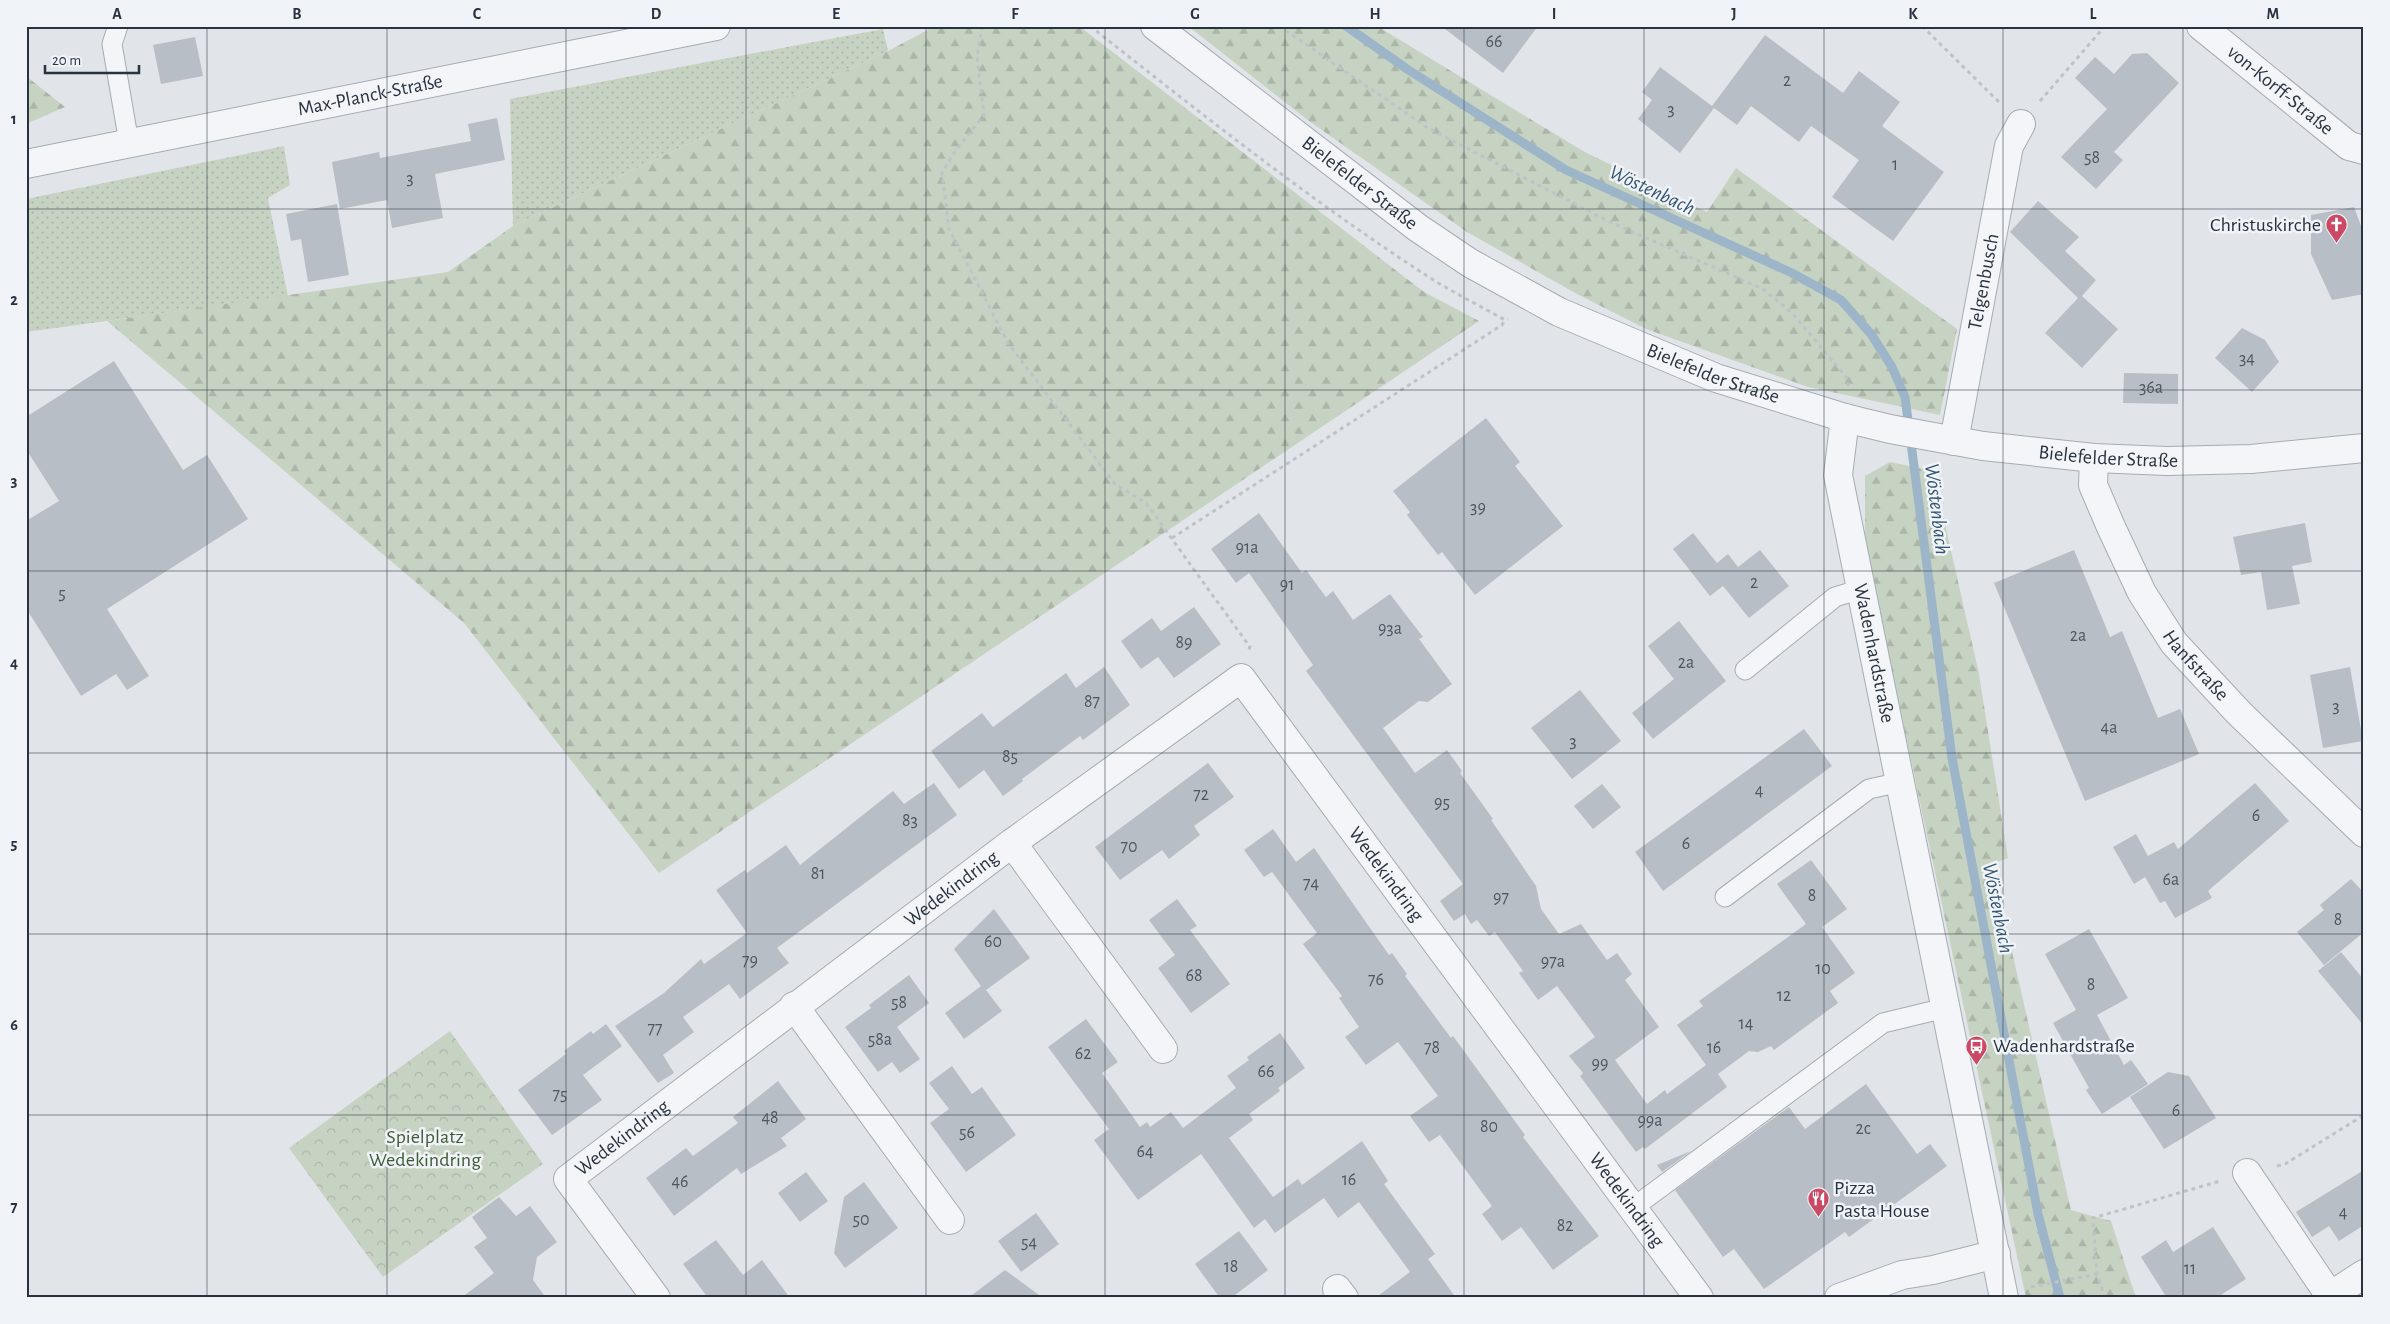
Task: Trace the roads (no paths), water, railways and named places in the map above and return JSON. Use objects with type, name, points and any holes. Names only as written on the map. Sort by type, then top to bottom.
[{"type":"street","name":"Max-Planck-Straße","points":[[26,164],[664,32],[716,26]]},
{"type":"street","name":"Bielefelder Straße","points":[[1155,26],[1418,228],[1470,263],[1559,312],[1716,378],[1845,418],[1890,429],[1954,441],[2094,458],[2167,460],[2251,459],[2364,448]]},
{"type":"street","name":"von-Korff-Straße","points":[[2201,26],[2349,146],[2364,150]]},
{"type":"street","name":"Telgenbusch","points":[[1954,441],[2009,146],[2021,124]]},
{"type":"street","name":"Wadenhardstraße","points":[[1845,418],[1838,475],[1996,1254],[2014,1293]]},
{"type":"street","name":"Hanfstraße","points":[[2094,458],[2094,485],[2111,527],[2142,593],[2174,643],[2239,713],[2364,833]]},
{"type":"street","name":"Wedekindring","points":[[656,1298],[568,1179],[794,1006],[1012,843],[1241,678],[1699,1298]]},
{"type":"street","name":"Wedekindring","points":[[1012,843],[1163,1048]]},
{"type":"street","points":[[794,1006],[950,1220]]},
{"type":"street","points":[[2247,1173],[2330,1296],[2364,1274]]},
{"type":"street","points":[[1839,1298],[1902,1275],[1933,1270],[1996,1254]]},
{"type":"lane","points":[[118,26],[112,44],[129,143]]},
{"type":"lane","points":[[1745,670],[1835,597],[1861,589]]},
{"type":"lane","points":[[1725,897],[1869,789],[1900,782]]},
{"type":"lane","points":[[1634,1208],[1883,1023],[1945,1008]]},
{"type":"waterway","name":"Wöstenbach","points":[[1346,26],[1407,69],[1566,170],[1792,273],[1841,300],[1871,334],[1892,367],[1905,397],[1952,758],[2038,1214],[2060,1298]]},
{"type":"place","name":"Christuskirche","points":[[2337,244]]},
{"type":"place","name":"Wadenhardstraße","points":[[1977,1065]]},
{"type":"place","name":"Pizza Pasta House","points":[[1818,1218]]},
{"type":"park label","name":"Spielplatz Wedekindring","points":[[425,1148]]}]
